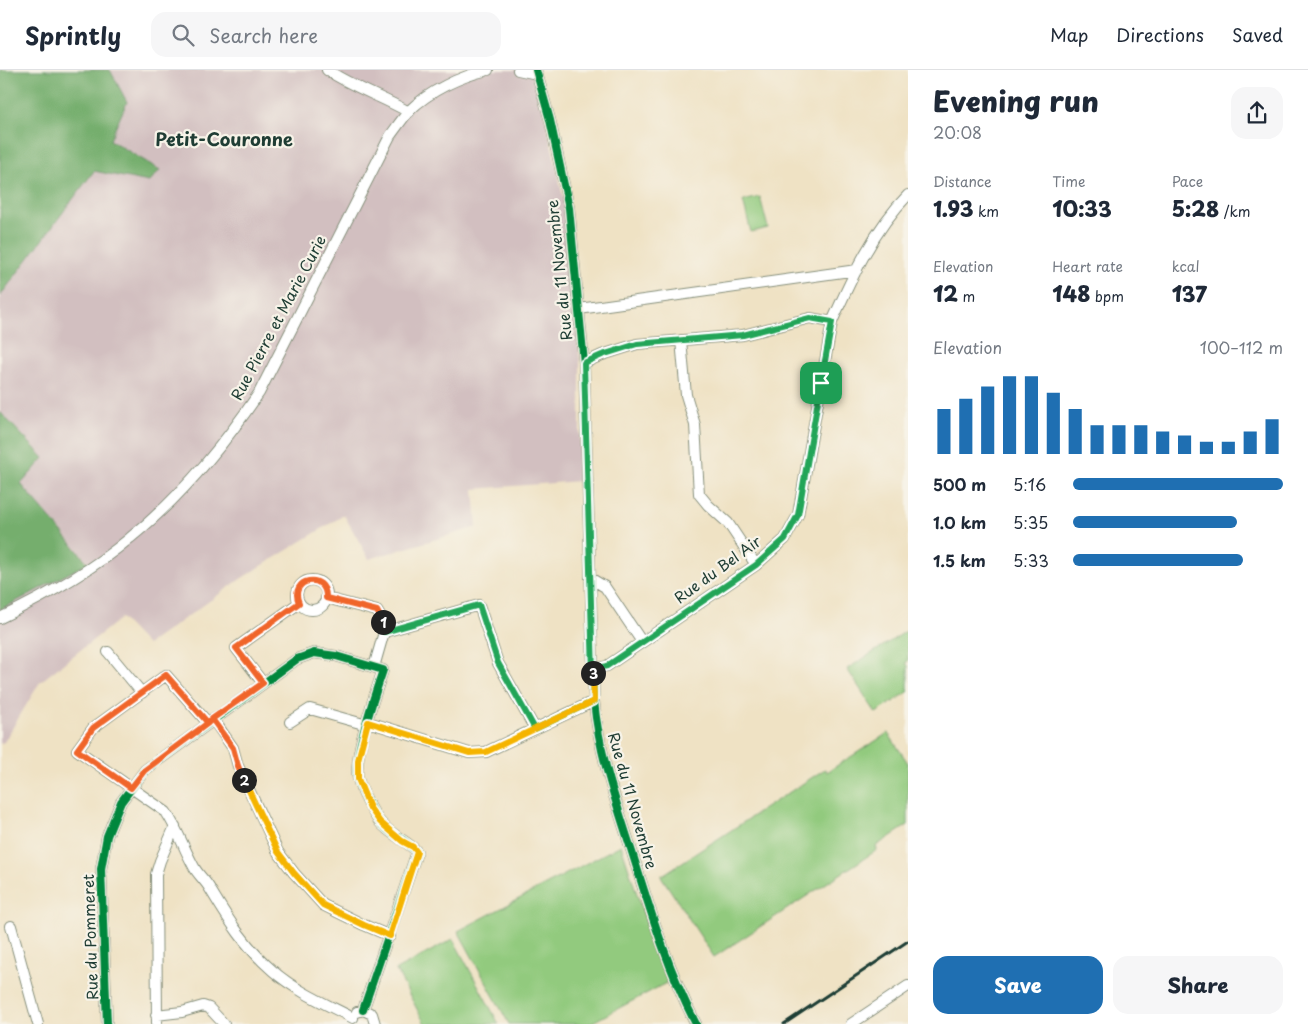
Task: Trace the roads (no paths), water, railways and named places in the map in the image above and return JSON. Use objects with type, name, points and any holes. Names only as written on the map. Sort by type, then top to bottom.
[{"type":"street","points":[[327,70],[409,112]]},
{"type":"street","name":"Rue Pierre et Marie Curie","points":[[0,618],[48,593],[86,570],[131,538],[211,458],[235,429],[267,378],[390,136],[420,101],[436,91],[474,73],[488,70]]},
{"type":"street","points":[[518,70],[537,72]]},
{"type":"street","name":"Rue du 11 Novembre","points":[[537,72],[550,120],[569,208],[584,363],[594,701],[597,735],[612,791],[662,943],[696,1024]]},
{"type":"street","name":"Rue du Bel Air","points":[[593,669],[607,666],[756,565],[785,539],[798,515],[832,322],[857,270],[893,210],[908,195]]},
{"type":"street","points":[[579,309],[857,270]]},
{"type":"street","points":[[584,363],[637,344],[743,335],[810,318],[832,322]]},
{"type":"street","points":[[681,340],[686,395],[694,425],[699,494],[728,523],[756,565]]},
{"type":"street","points":[[590,578],[605,587],[642,642]]},
{"type":"street","points":[[309,580],[318,582],[325,589],[326,598],[321,607],[312,610],[307,609],[299,603],[297,598],[298,589],[309,580]]},
{"type":"street","points":[[326,598],[377,611],[383,621],[384,632],[374,667],[383,670],[358,760],[358,779],[370,808],[380,822],[396,837],[413,847],[417,852],[390,936],[363,1010]]},
{"type":"street","points":[[263,683],[236,648],[299,603]]},
{"type":"street","points":[[384,632],[479,605],[498,663],[535,729]]},
{"type":"street","points":[[108,652],[142,694]]},
{"type":"street","name":"Rue du Pommeret","points":[[107,1024],[102,869],[107,836],[121,802],[131,788],[145,770],[297,659],[314,654],[336,656],[374,667]]},
{"type":"street","points":[[375,1024],[372,1014],[363,1010],[358,1011],[352,1021],[293,986],[273,971],[240,935],[195,869],[175,826],[166,812],[77,750],[93,728],[166,675],[233,748],[238,766],[278,852],[294,873],[323,905],[390,936]]},
{"type":"street","points":[[290,722],[310,709],[469,753],[486,752],[594,701]]},
{"type":"street","points":[[175,826],[156,874],[156,1019],[203,1006],[209,1008],[224,1024]]},
{"type":"street","points":[[11,926],[38,1024]]},
{"type":"street","points":[[851,1024],[908,986]]},
{"type":"railway","points":[[784,1024],[908,941]]},
{"type":"district","name":"Petit-Couronne","points":[[224,140]]}]
